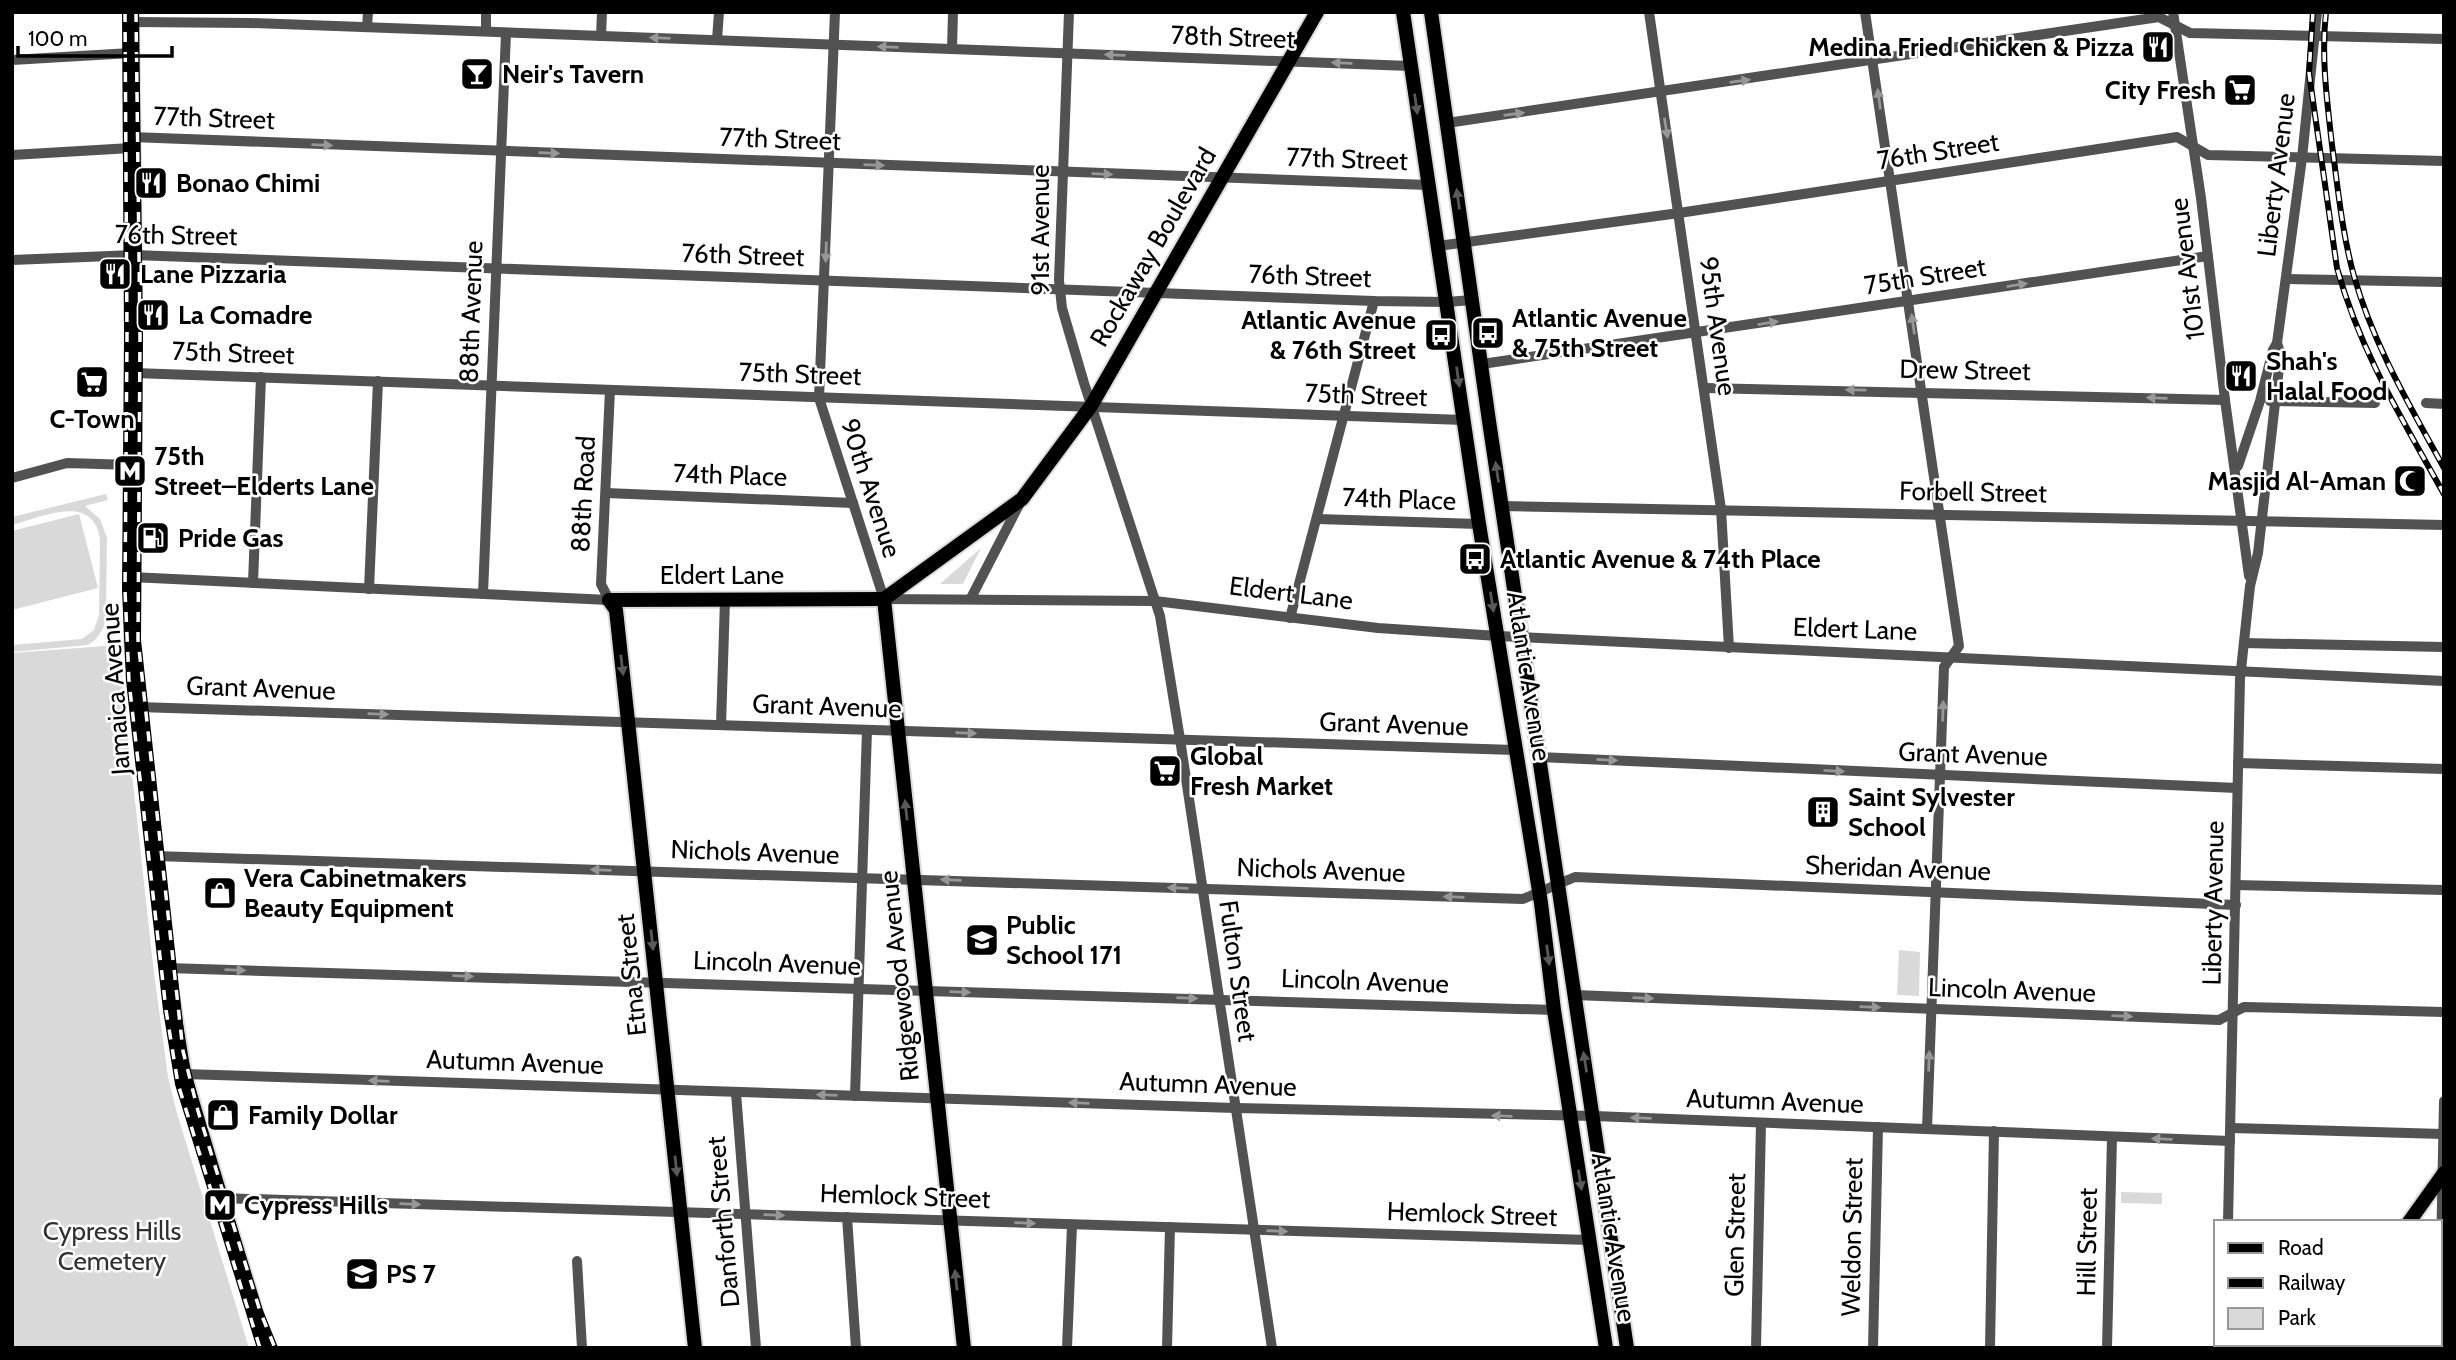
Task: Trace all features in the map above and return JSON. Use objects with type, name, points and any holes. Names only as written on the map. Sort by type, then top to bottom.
[{"type":"main road","name":"Rockaway Boulevard","points":[[884,600],[1022,499],[1091,406],[1317,12]]},
{"type":"main road","name":"Atlantic Avenue","points":[[1403,12],[1479,524],[1539,892],[1554,1010],[1606,1348]]},
{"type":"main road","name":"Atlantic Avenue","points":[[1431,12],[1627,1348]]},
{"type":"main road","name":"Jamaica Avenue","points":[[131,17],[134,255],[131,577],[132,641],[138,707],[167,968],[184,1074],[266,1348]]},
{"type":"main road","name":"Eldert Lane","points":[[608,600],[884,600]]},
{"type":"main road","name":"Etna Street","points":[[608,600],[615,610],[695,1348]]},
{"type":"main road","name":"Ridgewood Avenue","points":[[884,600],[964,1348]]},
{"type":"main road","points":[[2410,1220],[2443,1174]]},
{"type":"street","points":[[367,27],[368,12]]},
{"type":"street","points":[[486,12],[486,31]]},
{"type":"street","points":[[601,36],[602,12]]},
{"type":"street","points":[[718,40],[719,12]]},
{"type":"street","name":"90th Avenue","points":[[835,12],[819,398],[884,600]]},
{"type":"street","points":[[951,49],[953,12]]},
{"type":"street","name":"91st Avenue","points":[[1069,12],[1059,289],[1062,308],[1091,406],[1155,601]]},
{"type":"street","name":"95th Avenue","points":[[1649,12],[1721,509],[1729,648]]},
{"type":"street","points":[[1866,12],[1959,646],[1944,667],[1927,1129]]},
{"type":"street","name":"101st Avenue","points":[[2173,12],[2243,521]]},
{"type":"street","name":"Liberty Avenue","points":[[2237,475],[2239,461],[2277,343],[2302,158],[2317,12]]},
{"type":"street","name":"78th Street","points":[[131,17],[251,17],[367,27],[506,33],[1410,65]]},
{"type":"street","points":[[1447,123],[2151,18],[2159,18],[2190,33],[2444,39]]},
{"type":"street","name":"88th Avenue","points":[[483,594],[506,33]]},
{"type":"street","points":[[12,60],[131,53]]},
{"type":"street","name":"76th Street","points":[[1438,246],[1679,213],[2177,138],[2208,155],[2444,161]]},
{"type":"street","name":"77th Street","points":[[12,155],[131,143],[500,152],[1428,185]]},
{"type":"street","name":"76th Street","points":[[12,260],[134,255],[1374,301],[1472,300]]},
{"type":"street","name":"75th Street","points":[[1482,364],[2208,256]]},
{"type":"street","points":[[2286,279],[2444,282]]},
{"type":"street","points":[[1290,618],[1374,301]]},
{"type":"street","name":"Liberty Avenue","points":[[2228,1220],[2241,669],[2250,586],[2258,553],[2275,401],[2280,352],[2277,343]]},
{"type":"street","name":"75th Street","points":[[134,373],[1464,421]]},
{"type":"street","points":[[253,583],[261,377]]},
{"type":"street","points":[[369,589],[378,381]]},
{"type":"street","name":"Drew Street","points":[[1705,387],[2225,400]]},
{"type":"street","name":"88th Road","points":[[608,600],[601,584],[610,390]]},
{"type":"street","points":[[2260,401],[2375,403]]},
{"type":"street","points":[[2426,403],[2444,404]]},
{"type":"street","points":[[12,478],[67,463],[132,465]]},
{"type":"street","name":"74th Place","points":[[606,493],[853,503]]},
{"type":"street","name":"Rockaway Boulevard","points":[[971,598],[1022,499]]},
{"type":"street","name":"Forbell Street","points":[[1502,506],[2444,525]]},
{"type":"street","name":"74th Place","points":[[1317,519],[1479,524]]},
{"type":"street","name":"Liberty Avenue","points":[[2243,521],[2250,586]]},
{"type":"street","name":"Eldert Lane","points":[[131,577],[608,600]]},
{"type":"street","name":"Eldert Lane","points":[[884,600],[971,598],[1155,601],[1378,628],[1498,636],[2241,669],[2444,681]]},
{"type":"street","points":[[721,725],[725,600]]},
{"type":"street","name":"Fulton Street","points":[[1155,601],[1180,739],[1272,1348]]},
{"type":"street","points":[[2244,643],[2444,647]]},
{"type":"street","name":"Grant Avenue","points":[[138,707],[1515,750]]},
{"type":"street","points":[[855,1096],[867,730]]},
{"type":"street","name":"Grant Avenue","points":[[1539,757],[2237,788]]},
{"type":"street","points":[[2238,763],[2444,769]]},
{"type":"street","name":"Nichols Avenue","points":[[155,856],[1522,899],[1559,883]]},
{"type":"street","name":"Sheridan Avenue","points":[[1559,883],[1575,877],[2236,905]]},
{"type":"street","points":[[2236,885],[2444,890]]},
{"type":"street","name":"Lincoln Avenue","points":[[167,968],[1554,1010]]},
{"type":"street","name":"Lincoln Avenue","points":[[1575,995],[2219,1020],[2245,1007],[2444,1012]]},
{"type":"street","name":"Autumn Avenue","points":[[184,1074],[1236,1108],[1594,1116],[2230,1141]]},
{"type":"street","name":"Danforth Street","points":[[736,1093],[756,1348]]},
{"type":"street","points":[[2442,1220],[2444,1101]]},
{"type":"street","name":"Glen Street","points":[[1756,1348],[1761,1123]]},
{"type":"street","name":"Weldon Street","points":[[1873,1348],[1878,1127]]},
{"type":"street","points":[[2231,1128],[2443,1134]]},
{"type":"street","points":[[1990,1348],[1994,1131]]},
{"type":"street","name":"Hill Street","points":[[2107,1348],[2112,1137]]},
{"type":"street","name":"Hemlock Street","points":[[219,1198],[1589,1240]]},
{"type":"street","points":[[847,1217],[856,1348]]},
{"type":"street","points":[[1067,1348],[1072,1225]]},
{"type":"street","points":[[1167,1348],[1170,1227]]},
{"type":"street","points":[[577,1261],[582,1348]]},
{"type":"green space","points":[[106,494],[108,500],[85,506],[100,519],[107,538],[106,616],[103,629],[88,645],[12,652],[12,645],[82,639],[94,630],[99,615],[100,539],[88,516],[77,512],[65,511],[12,525],[12,517]]},
{"type":"green space","points":[[79,514],[98,588],[12,610],[12,531]]},
{"type":"green space","points":[[981,548],[963,584],[940,584]]},
{"type":"green space","name":"Cypress Hills Cemetery","points":[[118,645],[168,1077],[249,1348],[12,1348],[12,653]]},
{"type":"green space","points":[[1899,950],[1920,952],[1919,996],[1897,995]]},
{"type":"green space","points":[[2121,1192],[2162,1193],[2162,1204],[2121,1203]]},
{"type":"railway","points":[[125,12],[125,590],[129,681],[166,1010],[178,1084],[260,1348]]},
{"type":"railway","points":[[136,12],[140,336],[138,640],[183,1051],[198,1111],[260,1311],[275,1348]]},
{"type":"railway","points":[[2313,12],[2309,73],[2337,268],[2346,298],[2370,356],[2444,494]]},
{"type":"railway","points":[[2326,12],[2324,62],[2328,112],[2346,244],[2354,276],[2382,350],[2444,468]]},
{"type":"place","name":"Medina Fried Chicken & Pizza","points":[[2158,47]]},
{"type":"place","name":"Neir's Tavern","points":[[477,74]]},
{"type":"place","name":"City Fresh","points":[[2240,90]]},
{"type":"place","name":"Bonao Chimi","points":[[151,183]]},
{"type":"place","name":"Lane Pizzaria","points":[[115,274]]},
{"type":"place","name":"La Comadre","points":[[153,315]]},
{"type":"place","name":"Atlantic Avenue & 75th Street","points":[[1488,333]]},
{"type":"place","name":"Atlantic Avenue & 76th Street","points":[[1441,335]]},
{"type":"place","name":"Shah's Halal Food","points":[[2241,376]]},
{"type":"place","name":"C-Town","points":[[92,382]]},
{"type":"place","name":"75th Street–Elderts Lane","points":[[130,471]]},
{"type":"place","name":"Masjid Al-Aman","points":[[2410,481]]},
{"type":"place","name":"Pride Gas","points":[[153,538]]},
{"type":"place","name":"Atlantic Avenue & 74th Place","points":[[1475,559]]},
{"type":"place","name":"Global Fresh Market","points":[[1165,771]]},
{"type":"place","name":"Saint Sylvester School","points":[[1823,812]]},
{"type":"place","name":"Vera Cabinetmakers Beauty Equipment","points":[[220,893]]},
{"type":"place","name":"Public School 171","points":[[982,940]]},
{"type":"place","name":"Family Dollar","points":[[223,1115]]},
{"type":"place","name":"Cypress Hills","points":[[220,1205]]},
{"type":"place","name":"PS 7","points":[[362,1274]]}]
